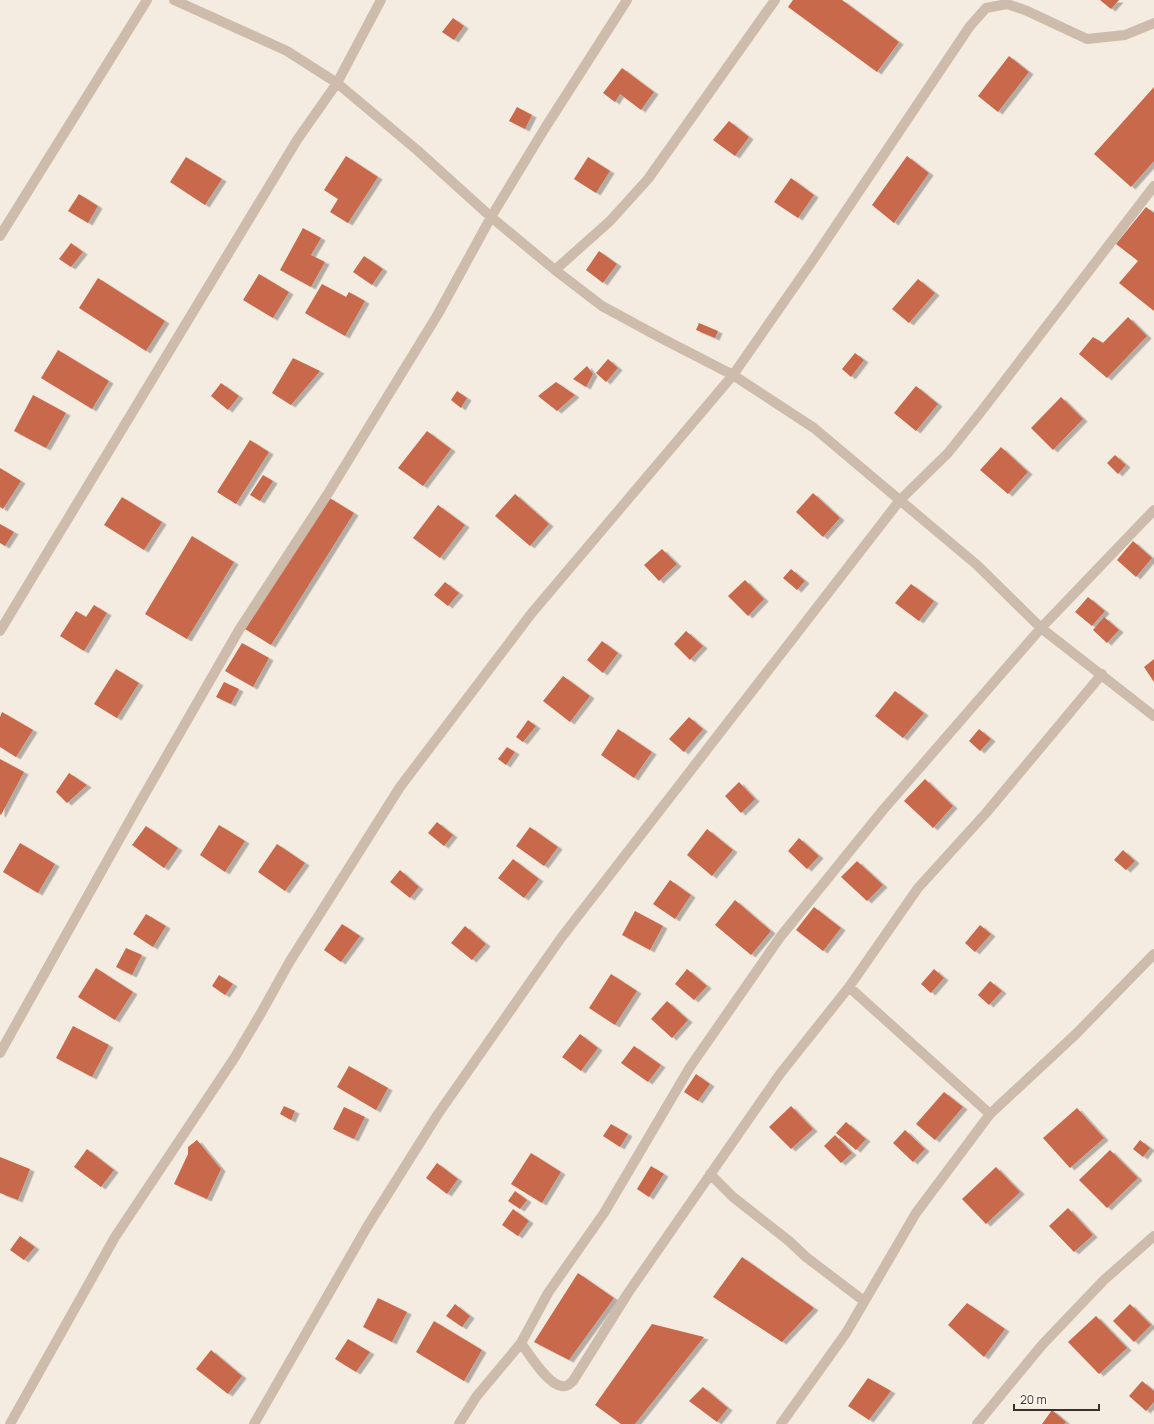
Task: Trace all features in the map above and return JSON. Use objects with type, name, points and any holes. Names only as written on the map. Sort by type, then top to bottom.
[{"type":"street","points":[[0,236],[147,0]]},
{"type":"street","points":[[174,0],[287,51],[337,84],[417,150],[491,217],[555,270],[602,306],[733,375],[814,428],[977,565],[1040,628],[1102,674],[1154,716]]},
{"type":"street","points":[[0,631],[297,140],[337,84],[381,0]]},
{"type":"street","points":[[0,1053],[139,804],[239,630],[327,496],[438,314],[491,217],[549,122],[627,0]]},
{"type":"street","points":[[555,270],[610,221],[648,179],[775,0]]},
{"type":"street","points":[[10,1424],[115,1237],[235,1057],[290,961],[400,787],[532,614],[733,375],[813,260],[970,26],[987,4],[1007,4],[1024,10],[1086,39],[1125,35],[1154,23]]},
{"type":"street","points":[[254,1424],[367,1227],[438,1114],[561,938],[900,500],[948,453],[1154,186]]},
{"type":"street","points":[[459,1424],[476,1397],[521,1343],[548,1293],[604,1213],[690,1067],[781,936],[883,810],[1040,628],[1154,510]]},
{"type":"street","points":[[521,1343],[548,1379],[561,1387],[567,1386],[573,1381],[628,1293],[710,1174],[780,1074],[849,987],[918,888],[986,813],[1102,674]]},
{"type":"street","points":[[781,1424],[846,1333],[916,1213],[990,1114],[1076,1034],[1154,954]]},
{"type":"street","points":[[849,987],[990,1114]]},
{"type":"street","points":[[710,1174],[733,1197],[789,1241],[806,1257],[864,1301]]},
{"type":"street","points":[[977,1424],[1042,1345],[1104,1280],[1154,1236]]},
{"type":"building","points":[[793,0],[842,0],[899,42],[877,72],[788,7]]},
{"type":"building","points":[[1100,0],[1119,0],[1111,9]]},
{"type":"building","points":[[453,18],[464,26],[454,40],[442,32]]},
{"type":"building","points":[[1009,56],[1029,72],[998,112],[978,96]]},
{"type":"building","points":[[622,68],[654,92],[641,110],[620,94],[615,102],[603,93]]},
{"type":"building","points":[[1154,87],[1154,161],[1131,187],[1094,154]]},
{"type":"building","points":[[517,107],[532,115],[525,129],[509,121]]},
{"type":"building","points":[[729,121],[749,137],[735,156],[713,140]]},
{"type":"building","points":[[346,156],[378,177],[348,223],[330,212],[338,199],[324,190]]},
{"type":"building","points":[[907,156],[929,173],[894,223],[872,205]]},
{"type":"building","points":[[186,157],[222,179],[205,205],[170,182]]},
{"type":"building","points":[[588,157],[610,171],[596,193],[574,179]]},
{"type":"building","points":[[791,178],[814,195],[798,218],[774,202]]},
{"type":"building","points":[[79,194],[98,206],[88,223],[68,211]]},
{"type":"building","points":[[1146,207],[1154,213],[1154,311],[1119,283],[1138,261],[1116,244]]},
{"type":"building","points":[[303,228],[321,238],[311,255],[325,262],[311,287],[280,270]]},
{"type":"building","points":[[71,243],[83,252],[71,267],[59,259]]},
{"type":"building","points":[[599,251],[617,264],[603,283],[586,270]]},
{"type":"building","points":[[364,256],[383,269],[372,285],[353,272]]},
{"type":"building","points":[[259,274],[289,292],[273,318],[243,300]]},
{"type":"building","points":[[98,278],[165,321],[146,351],[79,308]]},
{"type":"building","points":[[918,279],[935,293],[909,323],[892,309]]},
{"type":"building","points":[[322,284],[346,297],[349,292],[365,301],[345,336],[305,313]]},
{"type":"building","points":[[1128,317],[1147,336],[1107,378],[1079,354],[1093,337],[1103,343]]},
{"type":"building","points":[[699,323],[718,331],[715,338],[696,330]]},
{"type":"building","points":[[58,350],[109,381],[92,409],[41,378]]},
{"type":"building","points":[[855,353],[864,360],[851,377],[842,369]]},
{"type":"building","points":[[293,358],[320,371],[291,405],[272,393]]},
{"type":"building","points":[[608,359],[618,368],[606,382],[596,373]]},
{"type":"building","points":[[587,366],[593,374],[586,387],[573,379]]},
{"type":"building","points":[[556,382],[575,395],[557,411],[538,396]]},
{"type":"building","points":[[221,383],[239,396],[228,410],[211,396]]},
{"type":"building","points":[[916,386],[938,404],[916,431],[894,413]]},
{"type":"building","points":[[457,391],[467,398],[461,408],[451,400]]},
{"type":"building","points":[[33,395],[66,413],[46,448],[14,431]]},
{"type":"building","points":[[1061,397],[1083,419],[1053,450],[1031,428]]},
{"type":"building","points":[[427,431],[451,449],[423,486],[398,468]]},
{"type":"building","points":[[250,440],[269,452],[236,504],[217,492]]},
{"type":"building","points":[[1001,447],[1028,472],[1008,494],[980,470]]},
{"type":"building","points":[[1115,455],[1126,465],[1118,474],[1107,463]]},
{"type":"building","points":[[0,468],[21,481],[3,509],[0,507]]},
{"type":"building","points":[[263,475],[273,481],[260,501],[250,495]]},
{"type":"building","points":[[813,493],[840,518],[823,537],[796,512]]},
{"type":"building","points":[[515,494],[549,524],[530,546],[495,516]]},
{"type":"building","points":[[122,497],[162,522],[144,550],[104,525]]},
{"type":"building","points":[[328,497],[354,513],[271,645],[245,629]]},
{"type":"building","points":[[438,505],[465,525],[440,558],[413,538]]},
{"type":"building","points":[[0,524],[14,532],[5,546],[0,543]]},
{"type":"building","points":[[192,536],[234,562],[187,639],[145,614]]},
{"type":"building","points":[[1133,541],[1152,558],[1136,577],[1117,560]]},
{"type":"building","points":[[662,549],[677,564],[659,581],[644,565]]},
{"type":"building","points":[[791,569],[805,581],[797,590],[783,578]]},
{"type":"building","points":[[745,580],[764,599],[748,616],[728,596]]},
{"type":"building","points":[[445,582],[459,593],[448,606],[434,595]]},
{"type":"building","points":[[911,584],[934,601],[919,621],[895,603]]},
{"type":"building","points":[[1088,597],[1105,611],[1092,626],[1075,612]]},
{"type":"building","points":[[94,605],[107,613],[84,651],[60,636],[76,611],[86,617]]},
{"type":"building","points":[[1104,617],[1119,630],[1107,643],[1093,630]]},
{"type":"building","points":[[686,631],[703,646],[690,660],[674,644]]},
{"type":"building","points":[[602,641],[618,653],[603,673],[587,660]]},
{"type":"building","points":[[242,643],[269,658],[253,687],[225,671]]},
{"type":"building","points":[[1154,659],[1154,682],[1144,667]]},
{"type":"building","points":[[116,669],[139,683],[117,718],[94,704]]},
{"type":"building","points":[[563,676],[590,696],[570,722],[543,701]]},
{"type":"building","points":[[224,682],[239,689],[231,704],[216,697]]},
{"type":"building","points":[[895,691],[924,713],[903,738],[875,716]]},
{"type":"building","points":[[2,712],[33,730],[16,757],[0,747],[0,717]]},
{"type":"building","points":[[689,717],[703,729],[684,752],[669,739]]},
{"type":"building","points":[[528,720],[536,726],[523,742],[516,737]]},
{"type":"building","points":[[618,729],[652,752],[634,778],[601,755]]},
{"type":"building","points":[[979,729],[991,739],[980,751],[969,741]]},
{"type":"building","points":[[507,747],[515,752],[506,765],[498,759]]},
{"type":"building","points":[[0,759],[24,772],[1,815],[0,814]]},
{"type":"building","points":[[69,773],[87,785],[67,803],[56,792]]},
{"type":"building","points":[[925,779],[953,806],[933,828],[904,801]]},
{"type":"building","points":[[739,782],[755,799],[741,813],[725,796]]},
{"type":"building","points":[[437,822],[453,835],[444,846],[428,833]]},
{"type":"building","points":[[219,825],[245,841],[225,872],[200,855]]},
{"type":"building","points":[[146,826],[178,848],[164,868],[132,845]]},
{"type":"building","points":[[530,827],[558,847],[544,866],[516,846]]},
{"type":"building","points":[[707,829],[733,850],[712,876],[687,855]]},
{"type":"building","points":[[799,838],[819,856],[807,869],[788,851]]},
{"type":"building","points":[[20,843],[55,864],[38,893],[3,872]]},
{"type":"building","points":[[277,844],[305,863],[285,891],[258,872]]},
{"type":"building","points":[[1123,850],[1135,861],[1126,870],[1114,860]]},
{"type":"building","points":[[513,859],[539,879],[524,898],[498,878]]},
{"type":"building","points":[[857,861],[883,885],[867,901],[841,877]]},
{"type":"building","points":[[400,870],[419,887],[410,898],[390,882]]},
{"type":"building","points":[[670,880],[691,895],[675,919],[653,904]]},
{"type":"building","points":[[735,900],[771,931],[751,955],[715,925]]},
{"type":"building","points":[[814,907],[841,928],[823,951],[796,930]]},
{"type":"building","points":[[635,911],[663,926],[650,950],[622,935]]},
{"type":"building","points":[[146,914],[166,926],[153,947],[133,934]]},
{"type":"building","points":[[342,924],[360,936],[341,962],[324,950]]},
{"type":"building","points":[[980,925],[991,934],[975,952],[965,943]]},
{"type":"building","points":[[465,926],[486,944],[472,960],[451,943]]},
{"type":"building","points":[[126,948],[142,955],[132,975],[116,967]]},
{"type":"building","points":[[96,968],[133,992],[115,1020],[78,997]]},
{"type":"building","points":[[687,969],[707,986],[694,1000],[675,984]]},
{"type":"building","points":[[934,969],[944,978],[931,993],[921,984]]},
{"type":"building","points":[[611,974],[637,991],[615,1025],[589,1008]]},
{"type":"building","points":[[219,975],[233,984],[225,995],[212,986]]},
{"type":"building","points":[[990,981],[1002,991],[989,1005],[978,995]]},
{"type":"building","points":[[667,1001],[688,1020],[672,1038],[651,1019]]},
{"type":"building","points":[[73,1026],[109,1045],[92,1077],[56,1058]]},
{"type":"building","points":[[580,1034],[598,1048],[581,1071],[562,1057]]},
{"type":"building","points":[[634,1046],[661,1065],[648,1082],[621,1063]]},
{"type":"building","points":[[349,1066],[388,1088],[376,1110],[337,1087]]},
{"type":"building","points":[[696,1074],[710,1084],[698,1101],[684,1092]]},
{"type":"building","points":[[944,1092],[963,1107],[935,1140],[916,1124]]},
{"type":"building","points":[[284,1106],[295,1111],[291,1120],[280,1114]]},
{"type":"building","points":[[791,1106],[813,1129],[791,1149],[769,1127]]},
{"type":"building","points":[[344,1107],[365,1117],[354,1139],[333,1129]]},
{"type":"building","points":[[1077,1108],[1104,1138],[1070,1168],[1043,1138]]},
{"type":"building","points":[[846,1122],[866,1139],[856,1150],[836,1133]]},
{"type":"building","points":[[611,1124],[628,1134],[620,1147],[603,1136]]},
{"type":"building","points":[[905,1130],[925,1149],[913,1162],[893,1143]]},
{"type":"building","points":[[835,1135],[852,1153],[841,1163],[824,1146]]},
{"type":"building","points":[[197,1140],[221,1169],[207,1199],[174,1184],[188,1154],[188,1147]]},
{"type":"building","points":[[1140,1140],[1150,1148],[1143,1157],[1133,1149]]},
{"type":"building","points":[[87,1149],[114,1170],[101,1187],[74,1167]]},
{"type":"building","points":[[1110,1150],[1138,1178],[1107,1208],[1079,1180]]},
{"type":"building","points":[[531,1153],[561,1172],[542,1203],[511,1184]]},
{"type":"building","points":[[0,1157],[30,1169],[18,1200],[0,1193]]},
{"type":"building","points":[[437,1163],[458,1179],[447,1194],[426,1178]]},
{"type":"building","points":[[651,1166],[664,1174],[649,1197],[637,1189]]},
{"type":"building","points":[[996,1167],[1020,1192],[986,1224],[962,1199]]},
{"type":"building","points":[[515,1191],[527,1200],[520,1209],[508,1201]]},
{"type":"building","points":[[1068,1208],[1093,1235],[1074,1252],[1049,1226]]},
{"type":"building","points":[[513,1209],[529,1221],[518,1236],[502,1225]]},
{"type":"building","points":[[20,1236],[35,1247],[24,1260],[10,1250]]},
{"type":"building","points":[[742,1257],[814,1308],[782,1342],[713,1297]]},
{"type":"building","points":[[578,1273],[614,1298],[569,1360],[534,1342]]},
{"type":"building","points":[[378,1298],[407,1312],[392,1342],[363,1327]]},
{"type":"building","points":[[967,1303],[1005,1329],[984,1357],[948,1325]]},
{"type":"building","points":[[455,1304],[470,1316],[462,1327],[446,1316]]},
{"type":"building","points":[[1130,1304],[1151,1325],[1134,1342],[1113,1321]]},
{"type":"building","points":[[1096,1316],[1127,1348],[1099,1374],[1068,1342]]},
{"type":"building","points":[[434,1321],[482,1350],[464,1381],[416,1352]]},
{"type":"building","points":[[652,1324],[704,1337],[635,1424],[621,1424],[595,1405]]},
{"type":"building","points":[[348,1339],[370,1352],[356,1372],[335,1359]]},
{"type":"building","points":[[211,1350],[242,1376],[228,1394],[196,1369]]},
{"type":"building","points":[[868,1378],[891,1391],[869,1420],[848,1406]]},
{"type":"building","points":[[1142,1381],[1154,1391],[1154,1402],[1146,1411],[1129,1396]]},
{"type":"building","points":[[703,1387],[728,1408],[717,1422],[689,1401]]},
{"type":"building","points":[[1052,1410],[1066,1422],[1064,1424],[1042,1424]]}]
